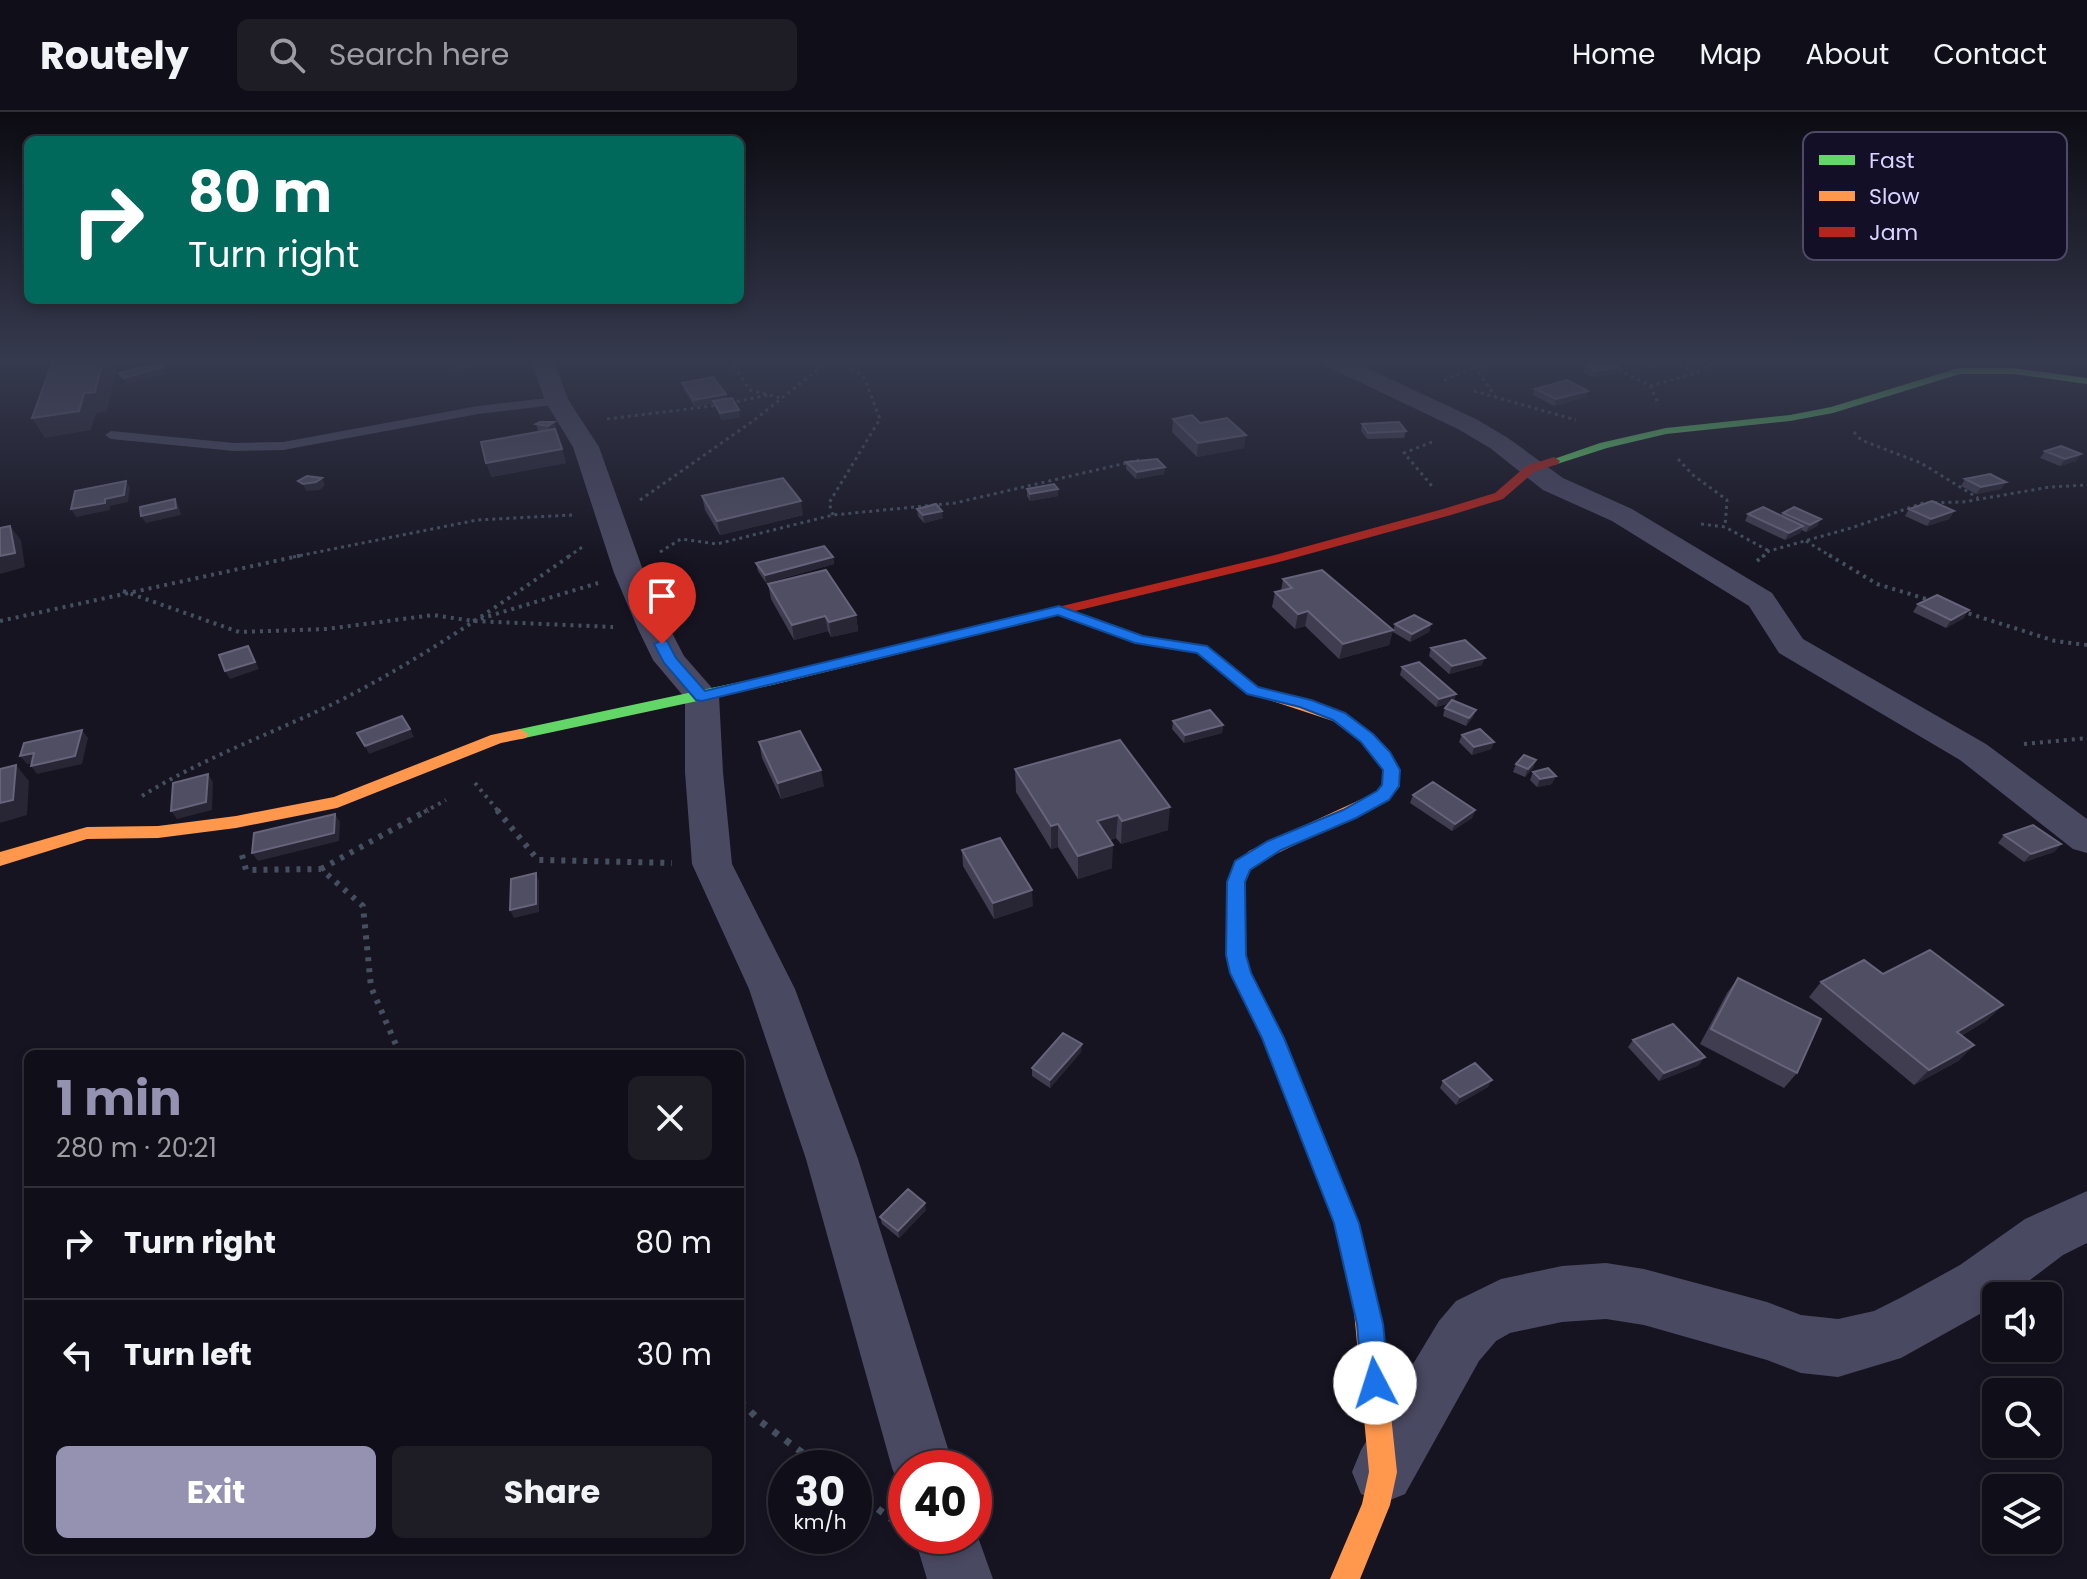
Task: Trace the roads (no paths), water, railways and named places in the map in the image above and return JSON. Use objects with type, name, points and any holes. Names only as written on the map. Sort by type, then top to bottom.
[{"type":"street","points":[[574,428],[586,447],[610,519],[654,629],[670,660],[702,696],[704,772],[712,864],[772,989],[832,1159],[918,1450]]},
{"type":"street","points":[[1475,428],[1553,484],[1622,515],[1761,600],[1791,646],[1973,752],[2087,839]]},
{"type":"street","points":[[0,859],[87,833],[158,832],[236,822],[337,802],[497,739],[702,696],[1278,558],[1499,496],[1530,469],[1604,445],[1687,428]]},
{"type":"street","points":[[1059,610],[1141,640],[1201,649],[1253,690],[1339,717],[1367,738],[1392,770],[1391,786],[1383,796],[1255,856],[1242,866],[1236,882],[1236,955],[1240,973],[1273,1038],[1347,1223],[1370,1324],[1383,1472],[1376,1505],[1345,1579]]},
{"type":"street","points":[[1383,1472],[1459,1341],[1476,1321],[1501,1307],[1562,1294],[1606,1291],[1659,1301],[1801,1344],[1838,1348],[1881,1338],[1922,1317],[1980,1284],[2044,1237],[2087,1216]]},
{"type":"street","points":[[952,1554],[960,1579]]},
{"type":"lane","points":[[111,435],[234,447],[283,446],[378,428]]}]
